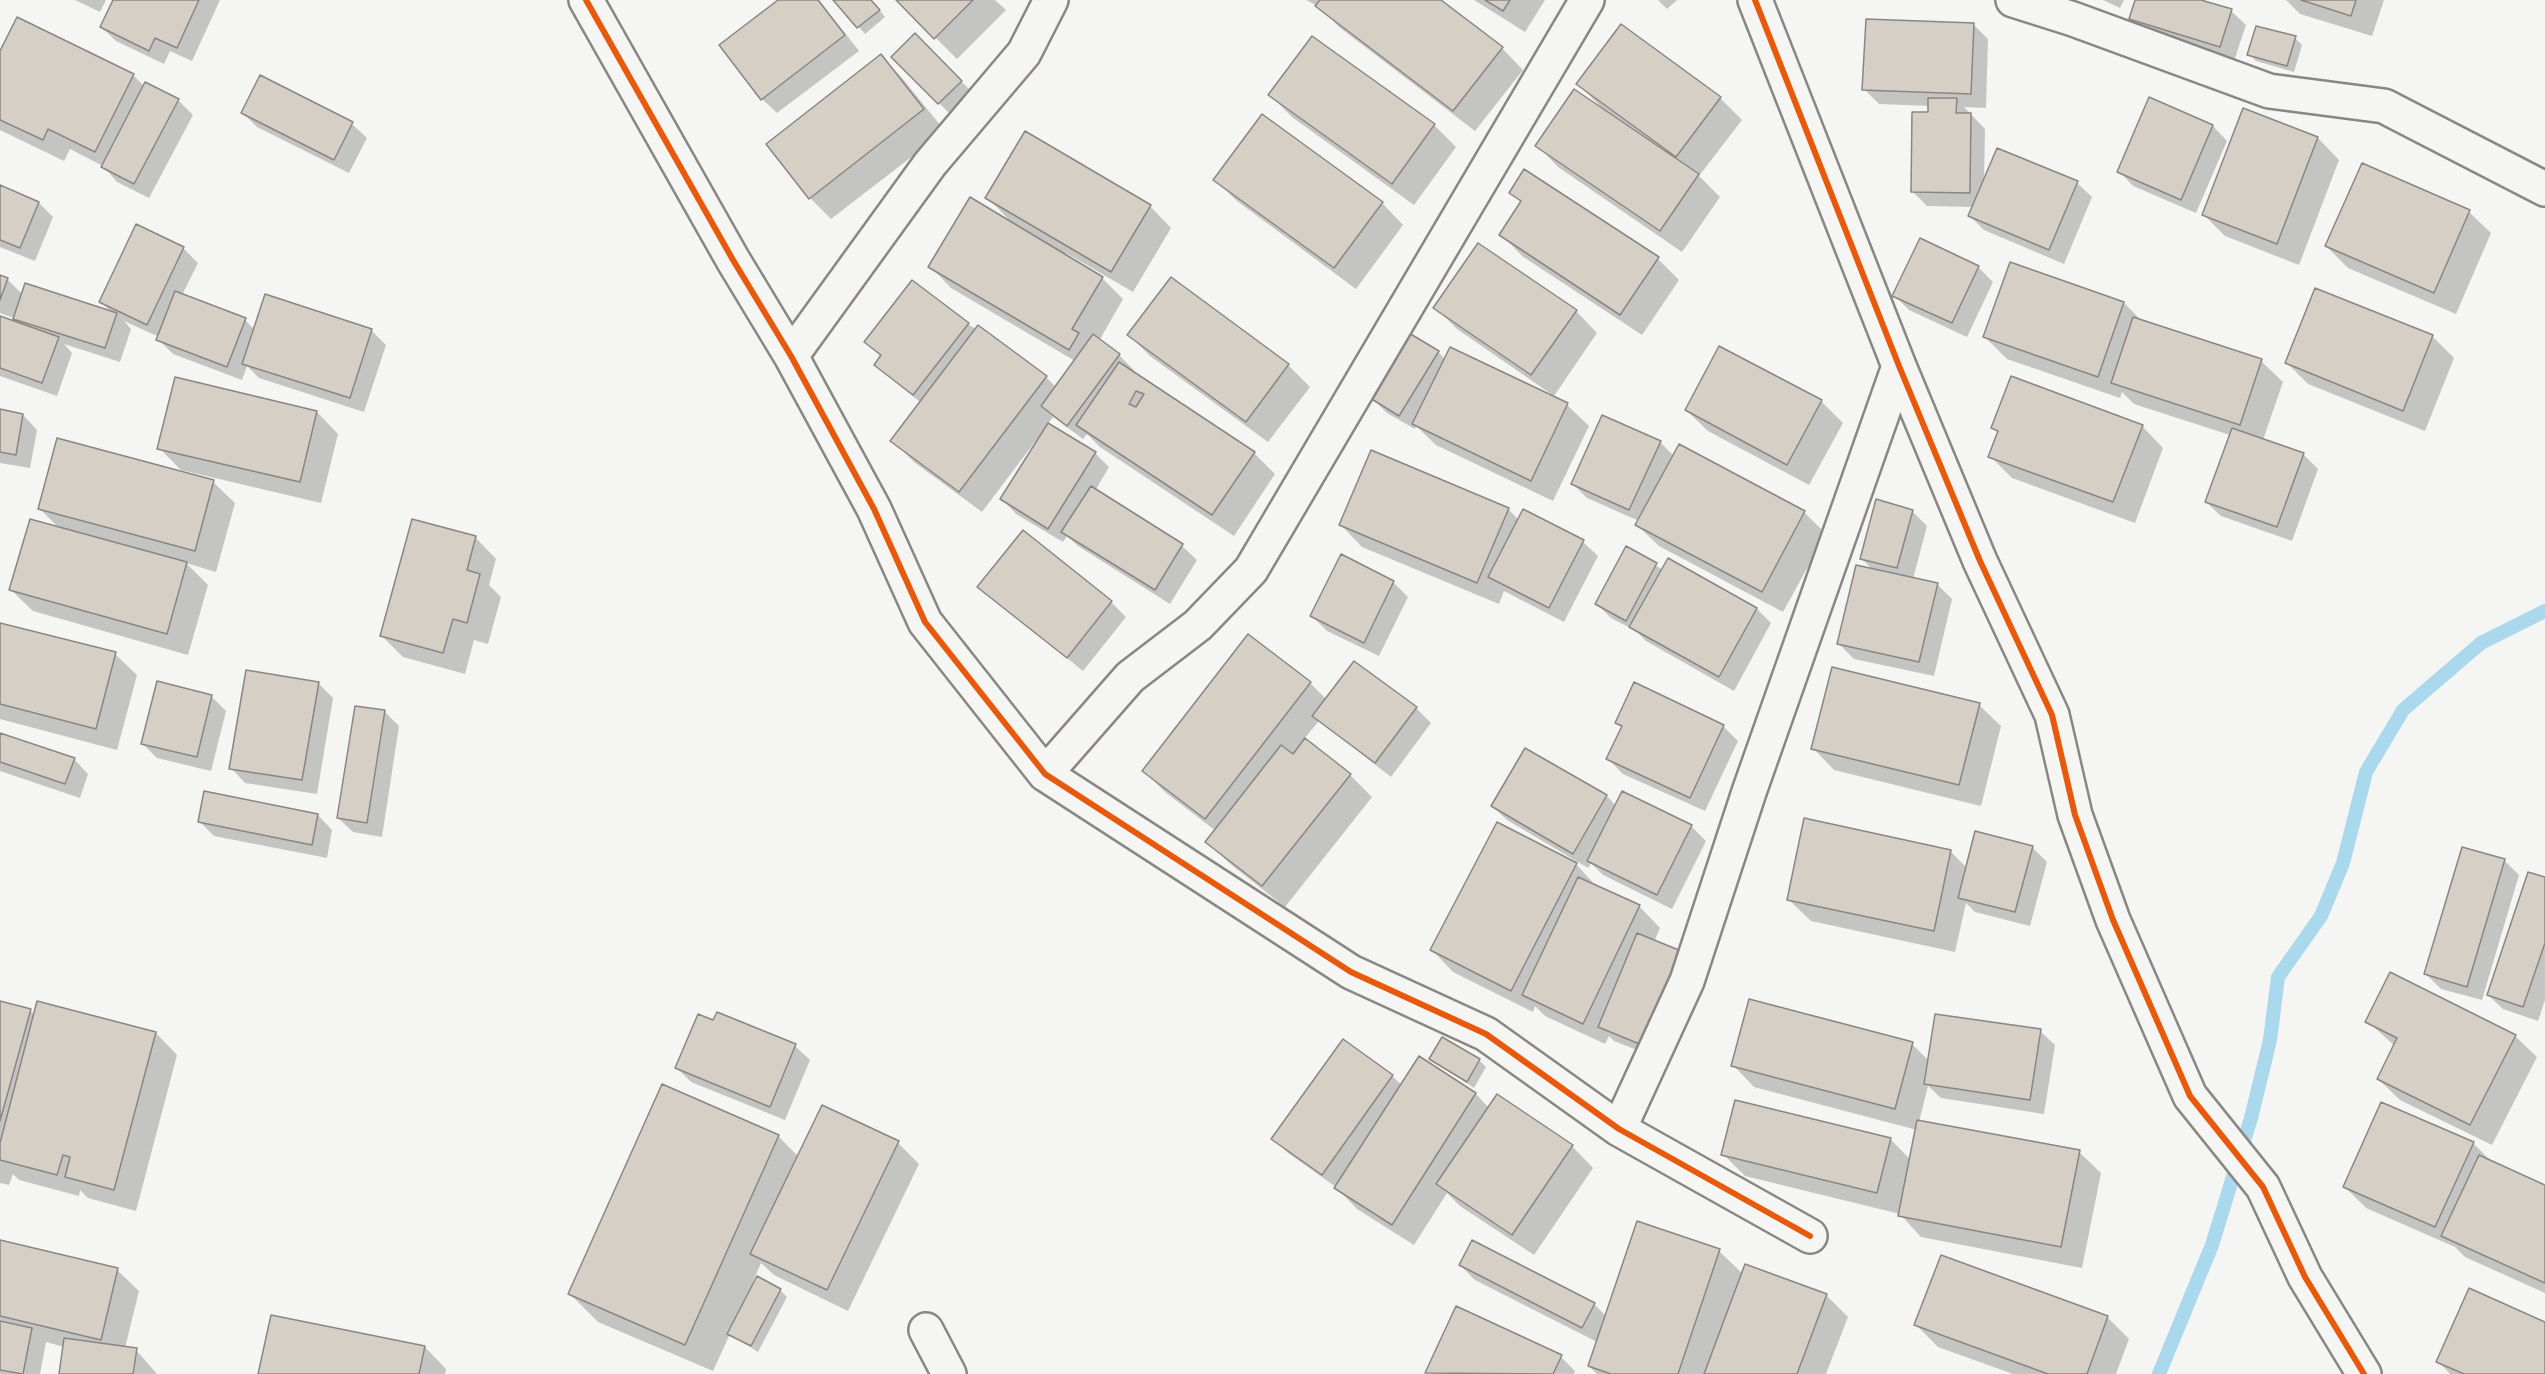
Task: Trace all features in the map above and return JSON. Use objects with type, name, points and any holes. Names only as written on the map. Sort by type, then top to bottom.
[{"type":"street","points":[[586,0],[727,250],[791,356],[874,509],[925,622],[1045,774],[1351,972],[1486,1034],[1619,1129],[1810,1236]]},
{"type":"street","points":[[791,356],[930,164],[1024,53],[1052,0]]},
{"type":"street","points":[[1045,774],[1130,677],[1198,625],[1251,570],[1587,0]]},
{"type":"street","points":[[1755,0],[1899,366],[1980,561],[2052,716],[2075,814],[2109,910],[2190,1096],[2263,1186],[2305,1277],[2364,1374]]},
{"type":"street","points":[[2013,0],[2073,19],[2269,92],[2384,106],[2545,189]]},
{"type":"street","points":[[1619,1129],[1687,981],[1749,792],[1899,366]]},
{"type":"street","points":[[926,1330],[949,1374]]},
{"type":"building","points":[[113,0],[199,0],[177,48],[155,38],[149,51],[100,27]]},
{"type":"building","points":[[778,0],[818,0],[845,35],[761,100],[719,45]]},
{"type":"building","points":[[833,0],[871,0],[880,10],[857,28]]},
{"type":"building","points":[[896,0],[973,0],[934,39]]},
{"type":"building","points":[[1320,0],[1441,0],[1503,47],[1453,111],[1315,6]]},
{"type":"building","points":[[1485,0],[1510,0],[1503,11]]},
{"type":"building","points":[[2135,0],[2201,0],[2232,9],[2220,47],[2129,19]]},
{"type":"building","points":[[2301,0],[2356,0],[2351,16]]},
{"type":"building","points":[[17,17],[134,74],[95,152],[48,129],[43,140],[0,120],[0,51]]},
{"type":"building","points":[[1866,19],[1974,23],[1971,94],[1862,90]]},
{"type":"building","points":[[1621,24],[1721,97],[1676,157],[1576,84]]},
{"type":"building","points":[[2256,26],[2296,36],[2287,66],[2247,55]]},
{"type":"building","points":[[915,33],[962,81],[938,104],[891,57]]},
{"type":"building","points":[[1312,36],[1435,124],[1392,184],[1268,95]]},
{"type":"building","points":[[881,54],[924,109],[809,199],[766,144]]},
{"type":"building","points":[[260,75],[353,122],[334,160],[241,113]]},
{"type":"building","points":[[145,82],[179,99],[134,184],[101,167]]},
{"type":"building","points":[[1574,89],[1699,174],[1660,231],[1535,146]]},
{"type":"building","points":[[2149,97],[2213,125],[2181,200],[2117,172]]},
{"type":"building","points":[[1928,98],[1957,98],[1956,113],[1971,113],[1970,193],[1911,192],[1912,112],[1928,112]]},
{"type":"building","points":[[2243,108],[2318,137],[2277,244],[2202,215]]},
{"type":"building","points":[[1262,114],[1383,202],[1334,268],[1213,180]]},
{"type":"building","points":[[1025,131],[1151,205],[1111,272],[985,198]]},
{"type":"building","points":[[1997,148],[2078,181],[2049,250],[1968,216]]},
{"type":"building","points":[[2362,163],[2470,210],[2434,293],[2325,246]]},
{"type":"building","points":[[1524,169],[1659,257],[1620,315],[1499,235],[1521,201],[1509,193]]},
{"type":"building","points":[[0,185],[39,202],[20,248],[0,240]]},
{"type":"building","points":[[970,197],[1103,277],[1072,329],[1079,333],[1069,350],[928,267]]},
{"type":"building","points":[[136,224],[184,247],[147,325],[99,302]]},
{"type":"building","points":[[1920,238],[1979,266],[1952,323],[1892,296]]},
{"type":"building","points":[[1478,243],[1577,310],[1531,375],[1433,308]]},
{"type":"building","points":[[2010,262],[2124,302],[2098,377],[1983,337]]},
{"type":"building","points":[[0,275],[8,278],[0,300]]},
{"type":"building","points":[[1171,277],[1289,364],[1246,422],[1127,335]]},
{"type":"building","points":[[912,280],[969,323],[913,395],[874,365],[881,355],[864,342]]},
{"type":"building","points":[[25,283],[117,313],[105,348],[13,319]]},
{"type":"building","points":[[2315,288],[2433,335],[2403,411],[2285,363]]},
{"type":"building","points":[[175,291],[246,318],[227,367],[156,340]]},
{"type":"building","points":[[265,294],[372,329],[350,398],[242,364]]},
{"type":"building","points":[[0,316],[59,337],[42,383],[0,368]]},
{"type":"building","points":[[2133,317],[2262,359],[2240,425],[2111,383]]},
{"type":"building","points":[[978,325],[1047,376],[959,492],[890,441]]},
{"type":"building","points":[[1409,333],[1439,351],[1399,416],[1370,398]]},
{"type":"building","points":[[1093,334],[1120,354],[1067,426],[1041,406]]},
{"type":"building","points":[[1719,346],[1822,400],[1787,465],[1685,410]]},
{"type":"building","points":[[1450,347],[1568,403],[1531,481],[1412,424]]},
{"type":"building","points":[[1119,362],[1255,452],[1212,515],[1076,425]],"holes":[[[1136,391],[1144,394],[1136,407],[1129,404]]]},
{"type":"building","points":[[2011,376],[2143,425],[2113,502],[1988,457],[1998,431],[1991,428]]},
{"type":"building","points":[[175,377],[317,411],[300,482],[157,449]]},
{"type":"building","points":[[0,409],[23,414],[16,455],[0,452]]},
{"type":"building","points":[[1602,415],[1661,441],[1629,510],[1571,484]]},
{"type":"building","points":[[1048,423],[1096,452],[1048,529],[1000,499]]},
{"type":"building","points":[[2232,428],[2304,453],[2277,527],[2205,502]]},
{"type":"building","points":[[57,438],[214,480],[195,551],[38,509]]},
{"type":"building","points":[[1679,444],[1805,511],[1762,592],[1635,525]]},
{"type":"building","points":[[1371,450],[1509,508],[1477,583],[1339,525]]},
{"type":"building","points":[[1091,486],[1183,544],[1155,590],[1061,532]]},
{"type":"building","points":[[1876,499],[1913,510],[1897,568],[1860,559]]},
{"type":"building","points":[[1523,509],[1584,540],[1549,608],[1488,577]]},
{"type":"building","points":[[30,519],[187,562],[167,634],[9,590]]},
{"type":"building","points":[[412,519],[476,536],[467,570],[480,574],[467,623],[453,619],[443,653],[380,636]]},
{"type":"building","points":[[1023,530],[1112,601],[1067,658],[977,587]]},
{"type":"building","points":[[1626,546],[1657,563],[1626,621],[1595,604]]},
{"type":"building","points":[[1341,554],[1394,581],[1364,643],[1310,616]]},
{"type":"building","points":[[1668,558],[1757,608],[1719,677],[1629,627]]},
{"type":"building","points":[[1856,565],[1938,583],[1919,662],[1837,644]]},
{"type":"building","points":[[0,623],[116,652],[96,729],[0,704]]},
{"type":"building","points":[[1248,634],[1311,682],[1205,819],[1142,771]]},
{"type":"building","points":[[1354,661],[1417,707],[1375,763],[1312,716]]},
{"type":"building","points":[[1832,667],[1980,703],[1959,785],[1811,749]]},
{"type":"building","points":[[246,670],[319,682],[302,780],[229,769]]},
{"type":"building","points":[[157,681],[212,695],[197,757],[141,744]]},
{"type":"building","points":[[1634,682],[1724,725],[1690,798],[1606,759],[1622,726],[1615,723]]},
{"type":"building","points":[[355,706],[385,710],[367,823],[337,818]]},
{"type":"building","points":[[0,733],[75,758],[65,784],[0,762]]},
{"type":"building","points":[[1305,738],[1351,774],[1262,886],[1205,842],[1281,745],[1293,754]]},
{"type":"building","points":[[1525,748],[1607,795],[1573,854],[1491,806]]},
{"type":"building","points":[[204,791],[318,814],[312,845],[198,822]]},
{"type":"building","points":[[1622,791],[1692,825],[1657,895],[1587,861]]},
{"type":"building","points":[[1804,818],[1951,850],[1934,931],[1787,900]]},
{"type":"building","points":[[1497,822],[1577,863],[1511,991],[1430,950]]},
{"type":"building","points":[[1975,831],[2033,846],[2015,912],[1958,898]]},
{"type":"building","points":[[2462,847],[2505,859],[2467,987],[2424,974]]},
{"type":"building","points":[[2528,872],[2545,877],[2545,943],[2523,1007],[2487,995]]},
{"type":"building","points":[[1578,877],[1640,905],[1583,1024],[1522,995]]},
{"type":"building","points":[[1637,933],[1686,953],[1647,1047],[1598,1027]]},
{"type":"building","points":[[2390,972],[2516,1035],[2470,1125],[2377,1079],[2397,1038],[2365,1022]]},
{"type":"building","points":[[1749,999],[1913,1042],[1895,1109],[1731,1066]]},
{"type":"building","points":[[0,1001],[31,1009],[0,1121]]},
{"type":"building","points":[[37,1001],[156,1032],[114,1190],[65,1177],[70,1157],[63,1155],[57,1175],[0,1160],[0,1143]]},
{"type":"building","points":[[717,1012],[796,1044],[770,1107],[675,1068],[698,1014],[713,1020]]},
{"type":"building","points":[[1935,1014],[2041,1029],[2030,1100],[1924,1084]]},
{"type":"building","points":[[1442,1037],[1480,1059],[1467,1082],[1429,1059]]},
{"type":"building","points":[[1343,1039],[1393,1075],[1322,1175],[1271,1139]]},
{"type":"building","points":[[1419,1056],[1476,1093],[1392,1225],[1334,1188]]},
{"type":"building","points":[[662,1084],[779,1135],[685,1345],[568,1294]]},
{"type":"building","points":[[1497,1094],[1573,1145],[1512,1235],[1436,1184]]},
{"type":"building","points":[[1735,1100],[1891,1138],[1877,1193],[1721,1155]]},
{"type":"building","points":[[2381,1102],[2474,1142],[2435,1227],[2343,1187]]},
{"type":"building","points":[[822,1105],[899,1141],[827,1290],[750,1254]]},
{"type":"building","points":[[1917,1120],[2080,1150],[2061,1247],[1898,1216]]},
{"type":"building","points":[[2479,1155],[2545,1185],[2545,1283],[2441,1236]]},
{"type":"building","points":[[1637,1221],[1720,1249],[1678,1374],[1611,1374],[1588,1366]]},
{"type":"building","points":[[0,1240],[118,1268],[101,1340],[0,1316]]},
{"type":"building","points":[[1472,1240],[1595,1303],[1582,1328],[1459,1265]]},
{"type":"building","points":[[1941,1255],[2108,1316],[2087,1374],[2048,1374],[1914,1325]]},
{"type":"building","points":[[1745,1264],[1827,1294],[1797,1374],[1704,1374]]},
{"type":"building","points":[[757,1276],[781,1289],[751,1346],[727,1334]]},
{"type":"building","points":[[2469,1288],[2545,1322],[2545,1374],[2464,1374],[2436,1362]]},
{"type":"building","points":[[1456,1306],[1562,1355],[1553,1374],[1425,1373]]},
{"type":"building","points":[[271,1315],[425,1346],[419,1374],[258,1374]]},
{"type":"building","points":[[0,1321],[32,1328],[23,1374],[0,1370]]},
{"type":"building","points":[[64,1338],[137,1348],[133,1374],[59,1374]]},
{"type":"waterway","points":[[2159,1374],[2212,1245],[2251,1118],[2270,1040],[2278,977],[2321,916],[2343,863],[2366,772],[2403,710],[2481,643],[2545,611]]},
{"type":"cycle path","points":[[586,0],[733,260],[791,356],[874,509],[925,622],[1045,774],[1351,972],[1486,1034],[1619,1129],[1810,1236]]},
{"type":"cycle path","points":[[1755,0],[1899,366],[1980,561],[2052,715],[2075,815],[2113,920],[2190,1096],[2263,1187],[2305,1277],[2364,1374]]}]
